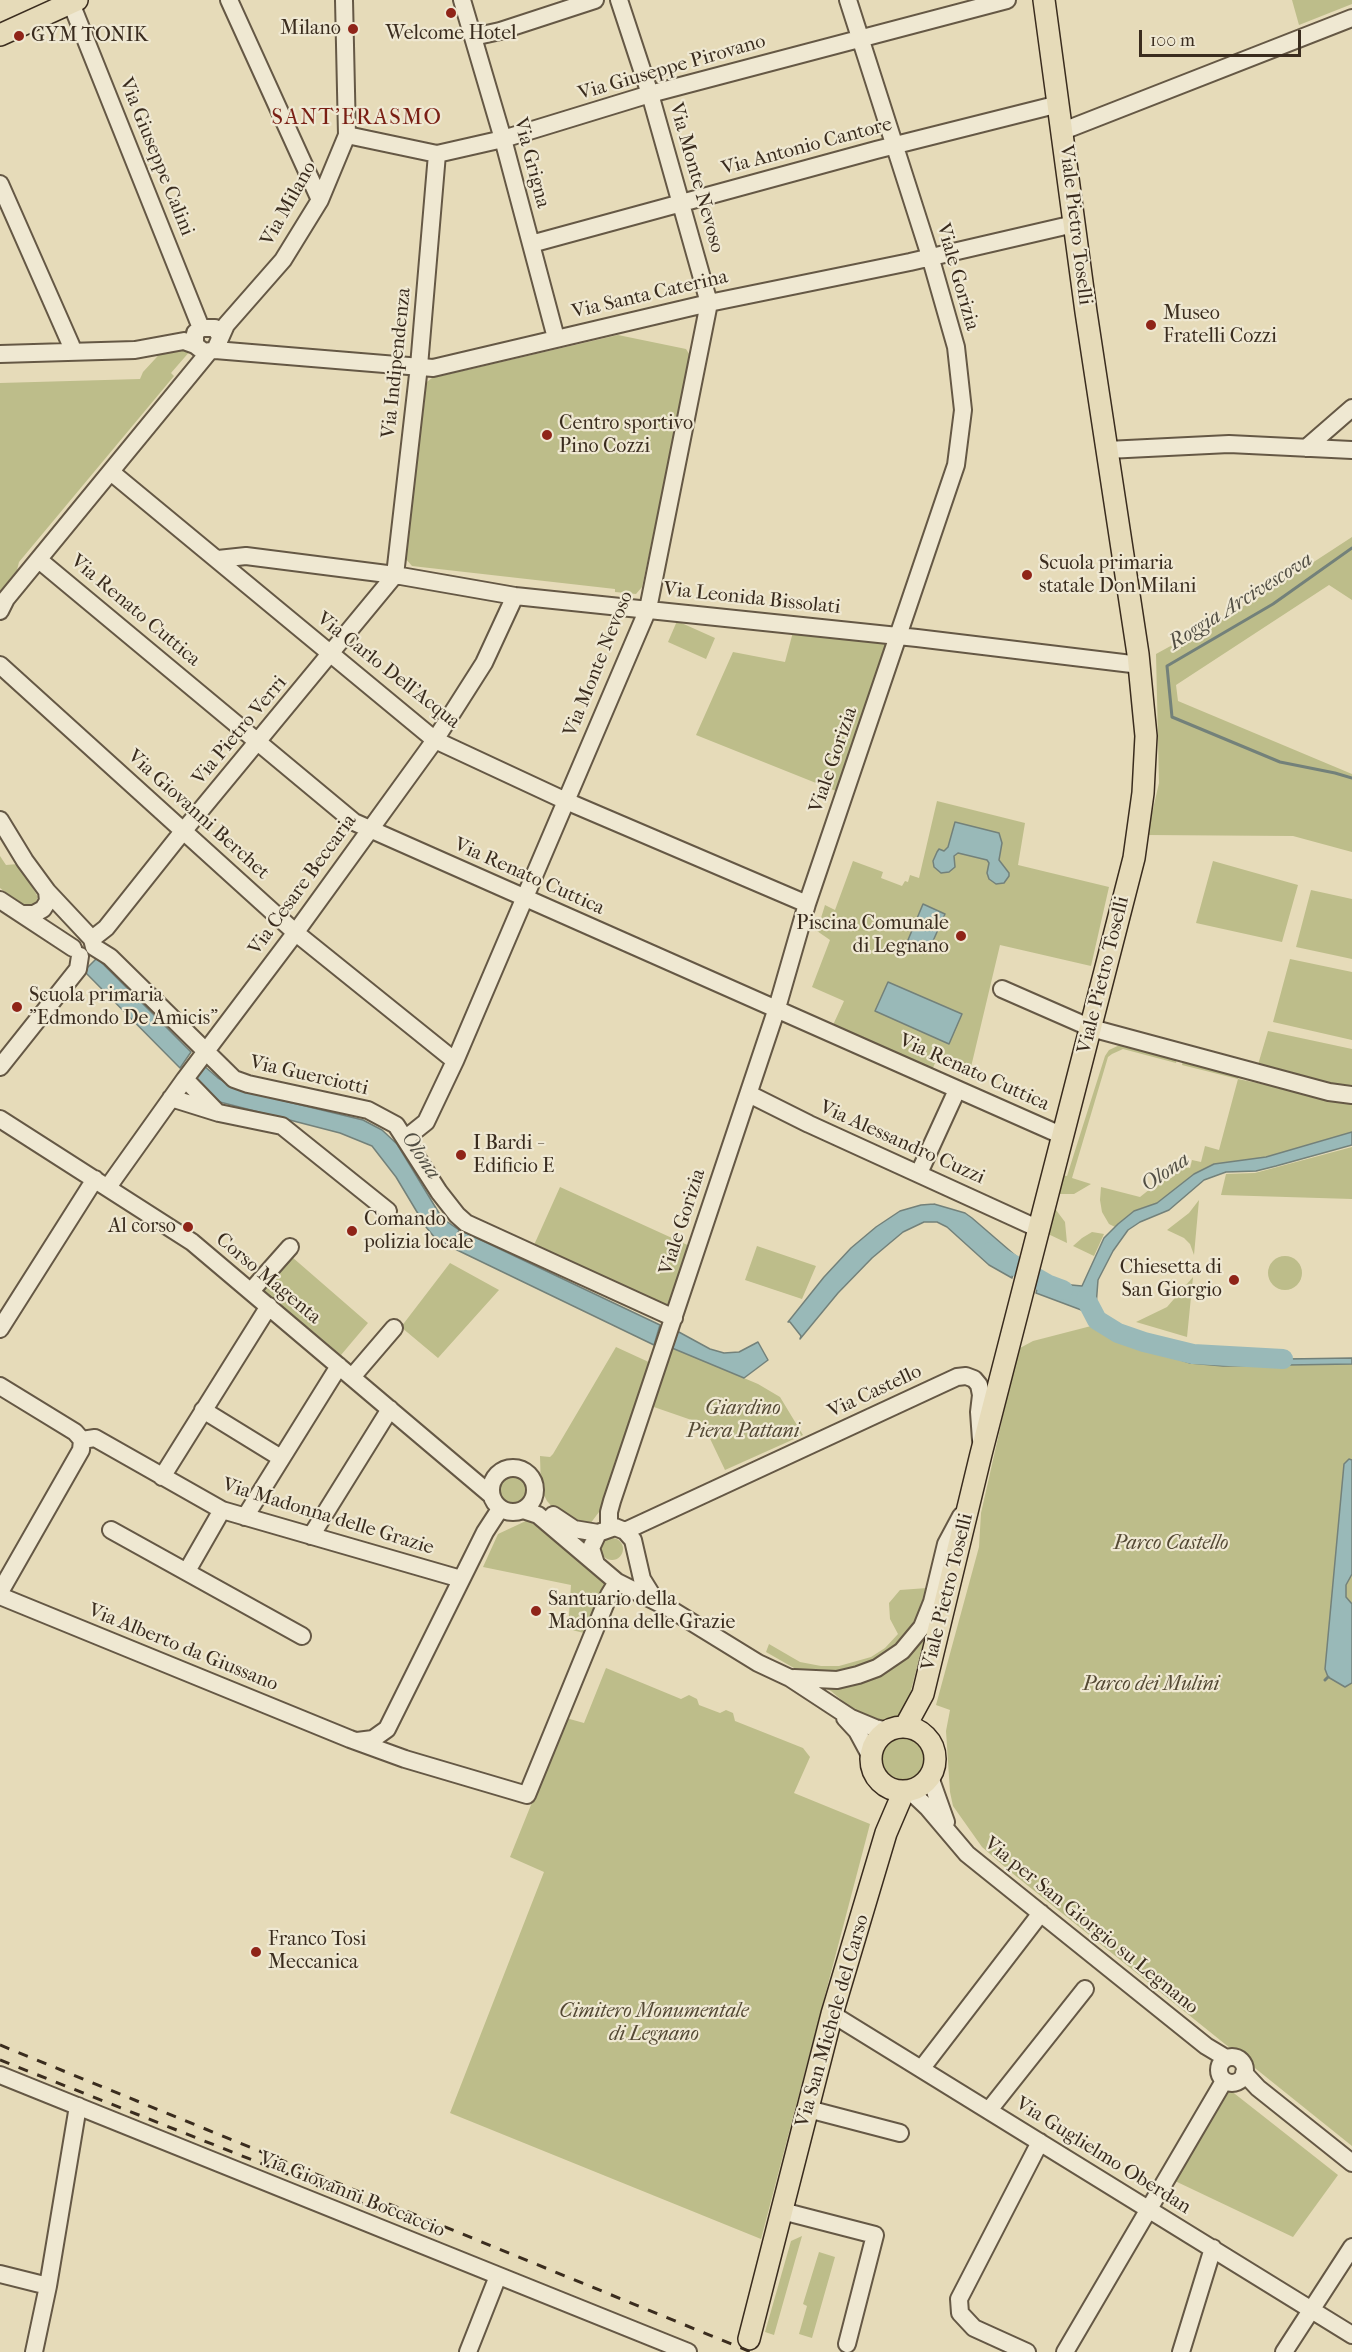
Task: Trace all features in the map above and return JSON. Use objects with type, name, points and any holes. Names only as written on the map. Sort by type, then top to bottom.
[{"type":"main road","name":"Viale Pietro Toselli","points":[[927,1738],[923,1694],[981,1454],[1134,858],[1146,736],[1140,665],[1074,224],[1044,0]]},
{"type":"main road","points":[[2,31],[74,1]]},
{"type":"main road","name":"Viale Pietro Toselli","points":[[897,1729],[923,1694]]},
{"type":"main road","points":[[897,1729],[914,1729],[927,1738],[932,1745],[935,1761],[930,1777],[918,1788],[900,1789],[875,1774],[872,1757],[877,1742],[897,1729]]},
{"type":"main road","name":"Via San Michele del Carso","points":[[749,2339],[832,2014],[886,1833],[888,1809],[900,1789]]},
{"type":"street","points":[[229,0],[320,200]]},
{"type":"street","name":"Via Milano","points":[[0,611],[6,599],[187,379],[190,363],[226,326],[283,260],[320,200],[347,135],[344,0]]},
{"type":"street","name":"Via Grigna","points":[[462,0],[503,139],[556,338]]},
{"type":"street","points":[[473,37],[500,31],[595,0]]},
{"type":"street","name":"Via Monte Nevoso","points":[[406,1138],[426,1122],[455,1061],[648,609],[709,303],[650,94],[619,0]]},
{"type":"street","name":"Viale Gorizia","points":[[611,1531],[610,1508],[749,1094],[807,904],[956,465],[963,410],[956,346],[930,256],[848,0]]},
{"type":"street","name":"Via Giuseppe Pirovano","points":[[347,135],[437,154],[503,139],[650,94],[1007,0]]},
{"type":"street","name":"Via Giuseppe Calini","points":[[74,1],[209,343]]},
{"type":"street","points":[[1063,131],[1352,18]]},
{"type":"street","name":"Via Antonio Cantore","points":[[531,244],[895,145],[1059,104]]},
{"type":"street","name":"Via Indipendenza","points":[[395,575],[419,366],[437,154]]},
{"type":"street","points":[[0,184],[71,345]]},
{"type":"street","name":"Via Santa Caterina","points":[[209,343],[433,368],[709,303],[1074,224]]},
{"type":"street","points":[[0,354],[135,350],[184,341],[209,343]]},
{"type":"street","points":[[0,347],[209,343]]},
{"type":"street","points":[[1306,448],[1352,408]]},
{"type":"street","points":[[1107,450],[1229,444],[1352,450]]},
{"type":"street","name":"Via Carlo Dell'Acqua","points":[[111,472],[435,740],[566,801],[807,904]]},
{"type":"street","name":"Via Leonida Bissolati","points":[[218,560],[246,556],[395,575],[515,596],[899,636],[1140,665]]},
{"type":"street","name":"Via Renato Cuttica","points":[[39,560],[354,822],[1063,1136]]},
{"type":"street","name":"Via Pietro Verri","points":[[86,945],[106,928],[395,575]]},
{"type":"street","name":"Via Cesare Beccaria","points":[[0,1329],[101,1183],[171,1098],[296,933],[435,740],[484,663],[515,596]]},
{"type":"street","name":"Via Giovanni Berchet","points":[[0,665],[296,933],[455,1061]]},
{"type":"street","points":[[0,820],[24,861],[86,945]]},
{"type":"street","points":[[23,914],[34,914],[43,909],[48,901],[48,891]]},
{"type":"street","points":[[0,900],[86,945]]},
{"type":"street","points":[[0,1067],[78,969],[86,945]]},
{"type":"street","name":"Via Guerciotti","points":[[86,945],[110,957],[203,1054],[234,1079],[368,1110],[396,1125],[439,1192],[466,1223],[674,1318]]},
{"type":"street","points":[[1002,989],[1091,1028],[1329,1092],[1352,1095]]},
{"type":"street","points":[[186,1077],[219,1113]]},
{"type":"street","points":[[919,1173],[957,1089]]},
{"type":"street","name":"Via Alessandro Cuzzi","points":[[749,1094],[809,1124],[919,1173],[1036,1239]]},
{"type":"street","points":[[171,1098],[219,1113],[282,1126],[388,1211]]},
{"type":"street","name":"Corso Magenta","points":[[0,1119],[192,1242],[496,1502]]},
{"type":"street","points":[[251,1291],[290,1247]]},
{"type":"street","points":[[162,1477],[269,1306]]},
{"type":"street","points":[[245,1516],[281,1458],[345,1371],[394,1328]]},
{"type":"street","name":"Via Castello","points":[[611,1531],[957,1377],[966,1376],[974,1379],[981,1395],[979,1412],[981,1454]]},
{"type":"street","name":"Via Madonna delle Grazie","points":[[0,1386],[75,1432],[82,1440],[94,1438],[222,1510],[461,1579]]},
{"type":"street","points":[[311,1536],[390,1409]]},
{"type":"street","points":[[203,1410],[281,1458]]},
{"type":"street","points":[[0,1594],[81,1450],[82,1440]]},
{"type":"street","points":[[655,1600],[642,1579],[633,1540],[611,1531],[577,1530],[567,1526],[543,1505],[535,1491],[533,1480],[525,1471],[508,1468],[494,1478],[491,1489],[496,1502],[511,1512],[523,1510],[538,1515],[617,1582],[655,1600],[724,1640],[758,1663],[790,1678],[865,1725],[897,1729]]},
{"type":"street","points":[[523,1510],[531,1502],[535,1491]]},
{"type":"street","name":"Viale Pietro Toselli","points":[[790,1678],[837,1680],[858,1675],[886,1663],[909,1644],[922,1627],[932,1602],[946,1544],[973,1491]]},
{"type":"street","points":[[405,1759],[396,1754],[389,1745],[387,1734],[390,1724],[485,1532],[496,1502]]},
{"type":"street","points":[[187,1571],[222,1510]]},
{"type":"street","points":[[111,1530],[302,1636]]},
{"type":"street","points":[[611,1531],[591,1548],[598,1566],[612,1572],[623,1570],[632,1562],[635,1551]]},
{"type":"street","name":"Via Alberto da Giussano","points":[[0,1594],[350,1739],[405,1759],[527,1795],[609,1595],[617,1582]]},
{"type":"street","points":[[827,1702],[857,1731],[872,1757]]},
{"type":"street","name":"Via Alberto da Giussano","points":[[350,1739],[361,1742],[373,1739],[383,1734],[390,1724]]},
{"type":"street","name":"Via per San Giorgio su Legnano","points":[[930,1777],[951,1837]]},
{"type":"street","name":"Via per San Giorgio su Legnano","points":[[900,1789],[928,1808],[967,1854],[1223,2061]]},
{"type":"street","points":[[922,2068],[1041,1913]]},
{"type":"street","points":[[989,2110],[1085,1989]]},
{"type":"street","name":"Via Guglielmo Oberdan","points":[[832,2014],[1150,2208],[1352,2336]]},
{"type":"street","name":"Via per San Giorgio su Legnano","points":[[1223,2061],[1234,2058],[1241,2061],[1236,2078]]},
{"type":"street","name":"Via per San Giorgio su Legnano","points":[[1223,2061],[1220,2075],[1236,2078],[1258,2088],[1352,2163]]},
{"type":"street","name":"Via Giovanni Boccaccio","points":[[0,2075],[688,2352]]},
{"type":"street","points":[[1065,2352],[1150,2208],[1236,2078]]},
{"type":"street","points":[[34,2352],[48,2286],[78,2106]]},
{"type":"street","points":[[808,2109],[900,2133]]},
{"type":"street","points":[[1027,2352],[974,2328],[960,2313],[959,2299],[1040,2142]]},
{"type":"street","points":[[782,2211],[875,2235],[847,2344]]},
{"type":"street","points":[[1284,2352],[1352,2247]]},
{"type":"street","points":[[1181,2352],[1213,2248]]},
{"type":"street","points":[[0,2274],[48,2286]]},
{"type":"street","points":[[468,2352],[498,2276]]},
{"type":"green space","points":[[1292,0],[1352,0],[1352,4],[1299,25]]},
{"type":"green space","name":"Centro sportivo Pino Cozzi","points":[[618,335],[686,349],[691,357],[642,587],[636,594],[615,592],[615,589],[412,566],[405,558],[425,398],[422,397],[423,385],[432,378]]},
{"type":"green space","points":[[167,346],[191,350],[171,373],[174,376],[19,562],[17,570],[0,591],[0,383],[140,379],[143,372]]},
{"type":"green space","points":[[1352,537],[1352,600],[1329,585],[1176,685],[1178,701],[1352,774],[1352,852],[1293,836],[1147,835],[1159,783],[1156,654],[1260,597]]},
{"type":"green space","points":[[677,621],[715,638],[706,659],[668,642]]},
{"type":"green space","points":[[793,632],[886,644],[836,791],[696,735],[733,652],[785,662]]},
{"type":"green space","name":"Piscina Comunale di Legnano","points":[[937,801],[1025,823],[1018,865],[1109,887],[1091,966],[1000,945],[971,1067],[939,1054],[932,1070],[833,1025],[844,1001],[812,987],[830,940],[817,931],[825,905],[835,910],[853,861],[883,872],[881,878],[902,886],[905,881],[908,882],[910,875],[919,878]]},
{"type":"green space","points":[[0,856],[6,865],[18,864],[38,897],[34,906],[24,907],[0,888]]},
{"type":"green space","points":[[1213,861],[1298,885],[1282,942],[1196,923]]},
{"type":"green space","points":[[1311,890],[1352,899],[1352,959],[1296,947]]},
{"type":"green space","points":[[1290,959],[1352,972],[1352,1040],[1273,1022]]},
{"type":"green space","points":[[1268,1031],[1352,1049],[1352,1090],[1257,1068]]},
{"type":"green space","points":[[1122,1044],[1177,1058],[1176,1063],[1123,1049],[1108,1057],[1072,1178],[1091,1184],[1074,1194],[1056,1194],[1061,1175],[1067,1176],[1105,1056],[1109,1050]]},
{"type":"green space","points":[[1183,1060],[1239,1075],[1238,1079],[1182,1065]]},
{"type":"green space","points":[[1238,1079],[1352,1103],[1352,1132],[1266,1157],[1214,1164],[1194,1174],[1157,1203],[1139,1209],[1115,1227],[1109,1224],[1102,1212],[1101,1187],[1140,1197],[1165,1177],[1172,1178],[1176,1164],[1190,1168],[1192,1160],[1201,1162],[1205,1146],[1219,1150]]},
{"type":"green space","points":[[1352,1147],[1352,1199],[1221,1195],[1226,1174],[1255,1173]]},
{"type":"green space","points":[[560,1187],[694,1248],[668,1306],[534,1245]]},
{"type":"green space","points":[[1199,1200],[1194,1255],[1190,1244],[1184,1238],[1167,1230],[1189,1213]]},
{"type":"green space","points":[[1053,1206],[1065,1222],[1067,1243],[1046,1233]]},
{"type":"green space","points":[[1092,1232],[1104,1234],[1094,1256],[1073,1246]]},
{"type":"green space","points":[[757,1246],[816,1266],[802,1299],[745,1280]]},
{"type":"green space","points":[[1285,1256],[1297,1261],[1302,1273],[1297,1285],[1285,1290],[1273,1285],[1268,1273],[1273,1261]]},
{"type":"green space","points":[[292,1257],[368,1323],[341,1355],[263,1290]]},
{"type":"green space","points":[[450,1263],[499,1290],[438,1358],[401,1327]]},
{"type":"green space","points":[[1193,1277],[1187,1337],[1136,1322],[1167,1307]]},
{"type":"green space","name":"Parco dei Mulini","points":[[1095,1325],[1102,1332],[1132,1344],[1181,1356],[1352,1359],[1352,2146],[1012,1873],[982,1847],[953,1806],[946,1731],[950,1710],[936,1705],[979,1547],[981,1513],[1014,1367],[1020,1348],[1033,1341]]},
{"type":"green space","points":[[616,1347],[653,1364],[599,1512],[590,1524],[580,1525],[554,1509],[547,1501],[541,1489],[540,1456],[550,1457],[553,1454]]},
{"type":"green space","name":"Giardino Piera Pattani","points":[[673,1348],[758,1384],[780,1397],[803,1435],[725,1470],[703,1424],[651,1406]]},
{"type":"green space","points":[[511,1473],[523,1478],[528,1490],[523,1502],[511,1507],[499,1502],[494,1490],[499,1478]]},
{"type":"green space","points":[[528,1520],[606,1582],[588,1634],[568,1629],[571,1585],[483,1567],[498,1534]]},
{"type":"green space","points":[[608,1538],[616,1538],[623,1545],[623,1553],[616,1560],[608,1560],[601,1553],[601,1545]]},
{"type":"green space","points":[[927,1588],[922,1607],[913,1626],[902,1640],[873,1664],[840,1675],[801,1672],[766,1652],[769,1644],[800,1662],[821,1666],[839,1666],[871,1657],[885,1648],[898,1634],[890,1619],[889,1603],[900,1590]]},
{"type":"green space","points":[[927,1628],[908,1702],[900,1718],[893,1723],[879,1723],[852,1709],[831,1691],[819,1685],[845,1683]]},
{"type":"green space","name":"Cimitero Monumentale di Legnano","points":[[606,1668],[681,1699],[689,1695],[697,1699],[699,1705],[720,1713],[726,1710],[733,1713],[735,1721],[803,1748],[810,1757],[794,1793],[870,1824],[761,2239],[450,2113],[544,1872],[510,1857],[566,1718],[584,1723]]},
{"type":"green space","points":[[903,1735],[920,1742],[927,1759],[920,1776],[903,1783],[886,1776],[879,1759],[886,1742]]},
{"type":"green space","points":[[1230,2090],[1338,2175],[1293,2237],[1175,2181]]},
{"type":"green space","points":[[802,2236],[774,2335],[765,2332],[791,2241]]},
{"type":"green space","points":[[819,2252],[835,2257],[812,2338],[799,2334],[807,2306],[803,2304]]},
{"type":"water","points":[[955,822],[999,833],[1002,843],[999,860],[1009,873],[1004,883],[996,884],[989,879],[987,860],[958,853],[954,856],[955,867],[949,872],[941,873],[934,867],[933,861],[939,849],[944,851],[948,847]]},
{"type":"water","points":[[923,904],[945,914],[929,950],[908,940]]},
{"type":"water","points":[[97,958],[191,1052],[180,1068],[84,971]]},
{"type":"water","points":[[888,982],[962,1014],[949,1044],[875,1011]]},
{"type":"water","points":[[203,1065],[218,1078],[239,1090],[363,1120],[382,1130],[397,1144],[442,1218],[459,1230],[451,1247],[435,1238],[426,1227],[396,1177],[372,1146],[340,1133],[216,1101],[192,1080]]},
{"type":"water","points":[[1352,1132],[1352,1145],[1256,1171],[1226,1172],[1204,1180],[1169,1210],[1140,1222],[1128,1230],[1113,1251],[1098,1280],[1096,1306],[1098,1315],[1094,1317],[1036,1293],[1041,1274],[1061,1284],[1082,1286],[1104,1238],[1118,1224],[1134,1211],[1157,1203],[1194,1174],[1214,1164],[1266,1157]]},
{"type":"water","points":[[934,1204],[965,1213],[1016,1256],[1012,1278],[989,1265],[947,1227],[937,1222],[924,1222],[903,1232],[872,1258],[838,1293],[800,1339],[801,1336],[788,1322],[851,1248],[900,1211]]},
{"type":"water","points":[[464,1232],[660,1325],[654,1345],[455,1249]]},
{"type":"water","points":[[1104,1322],[1117,1332],[1134,1339],[1192,1356],[1223,1360],[1352,1358],[1352,1364],[1223,1366],[1190,1363],[1114,1338],[1098,1326]]},
{"type":"water","points":[[677,1331],[710,1349],[724,1353],[739,1352],[758,1342],[768,1360],[744,1378],[672,1348]]},
{"type":"water","points":[[1349,1459],[1352,1460],[1352,1574],[1346,1585],[1346,1597],[1352,1604],[1352,1683],[1345,1687],[1328,1677],[1325,1669],[1344,1464]]},
{"type":"waterway","name":"Roggia Arcivescova","points":[[1352,548],[1273,604],[1167,666],[1172,717],[1280,762],[1352,778]]},
{"type":"waterway","name":"Olona","points":[[991,1252],[1047,1284],[1063,1290]]},
{"type":"waterway","name":"Olona","points":[[1086,1299],[1097,1320],[1118,1333],[1144,1342],[1193,1354],[1283,1359]]},
{"type":"waterway","points":[[1325,1680],[1328,1677]]},
{"type":"railway","points":[[0,2045],[751,2352]]},
{"type":"railway","points":[[0,2060],[424,2228]]},
{"type":"place","name":"Welcome Hotel","points":[[451,13]]},
{"type":"place","name":"Milano","points":[[353,29]]},
{"type":"place","name":"GYM TONIK","points":[[19,36]]},
{"type":"place","name":"Museo Fratelli Cozzi","points":[[1151,325]]},
{"type":"place","name":"Centro sportivo Pino Cozzi","points":[[547,435]]},
{"type":"place","name":"Scuola primaria statale Don Milani","points":[[1027,575]]},
{"type":"place","name":"Piscina Comunale di Legnano","points":[[961,936]]},
{"type":"place","name":"Scuola primaria \"Edmondo De Amicis\"","points":[[17,1007]]},
{"type":"place","name":"I Bardi - Edificio E","points":[[461,1155]]},
{"type":"place","name":"Al corso","points":[[188,1227]]},
{"type":"place","name":"Comando polizia locale","points":[[352,1231]]},
{"type":"place","name":"Chiesetta di San Giorgio","points":[[1234,1280]]},
{"type":"place","name":"Santuario della Madonna delle Grazie","points":[[536,1611]]},
{"type":"place","name":"Franco Tosi Meccanica","points":[[256,1952]]},
{"type":"district","name":"SANT'ERASMO","points":[[357,119]]},
{"type":"park label","name":"Parco Castello","points":[[1171,1544]]}]
